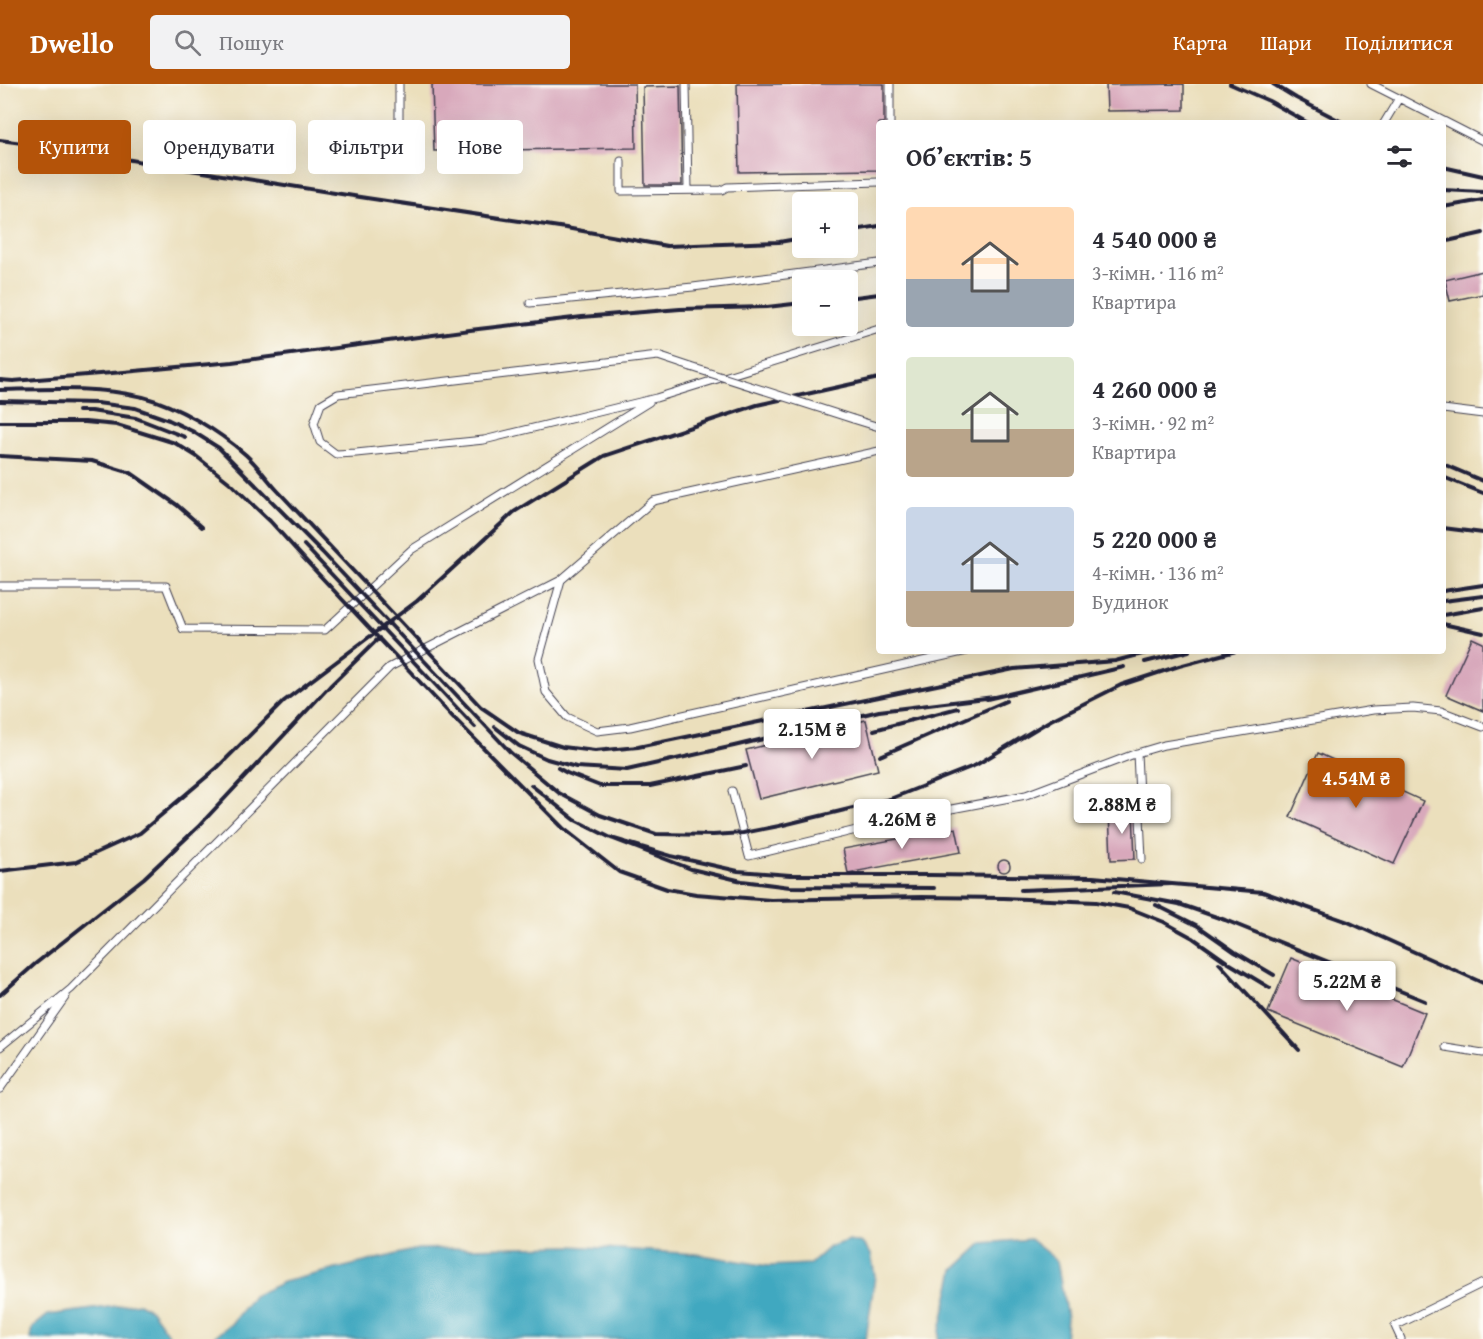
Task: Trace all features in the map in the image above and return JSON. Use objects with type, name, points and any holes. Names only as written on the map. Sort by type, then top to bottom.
[{"type":"lane","points":[[399,84],[399,120]]},
{"type":"lane","points":[[686,84],[688,190]]},
{"type":"lane","points":[[890,84],[890,120]]},
{"type":"lane","points":[[1371,84],[1442,120]]},
{"type":"lane","points":[[1386,120],[1399,98]]},
{"type":"lane","points":[[1446,122],[1483,141]]},
{"type":"lane","points":[[621,161],[621,191],[722,190],[727,187],[876,182]]},
{"type":"lane","points":[[530,303],[693,287],[876,263]]},
{"type":"lane","points":[[876,330],[656,398],[484,440],[336,454],[320,442],[314,423],[321,404],[338,394],[658,356],[691,367],[853,419],[876,426]]},
{"type":"lane","points":[[0,586],[166,586],[183,629],[325,630],[411,550],[656,398]]},
{"type":"lane","points":[[1446,409],[1483,414]]},
{"type":"lane","points":[[0,1047],[71,988],[390,667],[561,580],[653,501],[876,452]]},
{"type":"lane","points":[[561,580],[539,659],[546,692],[567,717],[597,731],[630,727],[954,654]]},
{"type":"lane","points":[[732,791],[749,856],[914,816],[1026,795],[1164,745],[1373,710],[1413,708],[1441,711],[1483,728]]},
{"type":"lane","points":[[1137,753],[1142,860]]},
{"type":"lane","points":[[0,1089],[71,988]]},
{"type":"lane","points":[[1445,1047],[1483,1053]]},
{"type":"lane","points":[[1401,1339],[1395,1326],[1483,1283]]},
{"type":"water","points":[[1030,1239],[1057,1261],[1067,1318],[1065,1339],[938,1339],[954,1270],[983,1243]]},
{"type":"water","points":[[849,1240],[862,1243],[871,1254],[875,1276],[866,1339],[211,1339],[231,1324],[253,1296],[283,1282],[418,1249],[571,1246],[697,1254],[768,1266],[810,1264],[829,1247]]},
{"type":"water","points":[[139,1303],[151,1310],[174,1339],[30,1339],[32,1328],[48,1315]]},
{"type":"building","points":[[432,84],[635,84],[636,148],[523,150],[523,120],[437,120],[437,151],[434,151]]},
{"type":"building","points":[[737,84],[884,84],[884,120],[876,120],[876,170],[739,172]]},
{"type":"building","points":[[1184,84],[1184,110],[1107,111],[1106,85]]},
{"type":"building","points":[[680,86],[682,185],[645,185],[643,87]]},
{"type":"building","points":[[1483,271],[1483,294],[1450,301],[1446,280]]},
{"type":"building","points":[[1472,638],[1483,643],[1483,711],[1446,695]]},
{"type":"building","points":[[866,720],[878,770],[759,799],[746,750]]},
{"type":"building","points":[[1318,753],[1423,801],[1394,864],[1290,817]]},
{"type":"building","points":[[1133,811],[1135,859],[1111,860],[1109,812]]},
{"type":"building","points":[[956,828],[961,852],[848,873],[843,849]]},
{"type":"building","points":[[1006,860],[1010,866],[1006,872],[1002,872],[998,864]]},
{"type":"building","points":[[1291,958],[1425,1013],[1403,1067],[1268,1012]]},
{"type":"railway","points":[[1230,84],[1269,101],[1303,120]]},
{"type":"railway","points":[[1273,84],[1338,120]]},
{"type":"railway","points":[[0,140],[566,228],[667,246],[792,240]]},
{"type":"railway","points":[[1446,168],[1483,176]]},
{"type":"railway","points":[[1446,190],[1483,192]]},
{"type":"railway","points":[[1446,206],[1483,200]]},
{"type":"railway","points":[[858,229],[876,226]]},
{"type":"railway","points":[[1446,241],[1483,233]]},
{"type":"railway","points":[[858,297],[876,294]]},
{"type":"railway","points":[[0,380],[13,381],[232,362],[582,317],[680,309],[792,304]]},
{"type":"railway","points":[[0,871],[76,862],[140,833],[217,768],[284,701],[417,601],[514,512],[604,456],[757,405],[876,379]]},
{"type":"railway","points":[[0,390],[72,389],[107,391],[143,397],[170,406],[211,428],[250,459],[481,707],[519,733],[563,747],[595,751],[638,747],[1014,669],[1115,661],[1142,654]]},
{"type":"railway","points":[[0,401],[97,403],[135,408],[169,420],[219,448],[322,552],[511,753],[559,793],[600,815],[656,834],[743,833],[890,799],[976,765],[1051,720],[1121,685],[1225,654]]},
{"type":"railway","points":[[78,411],[136,418],[185,437]]},
{"type":"railway","points":[[0,422],[85,422],[117,425],[175,443],[196,456],[230,483],[270,521],[451,715],[563,828],[619,872],[667,889],[696,894],[771,900],[921,897],[1096,902],[1129,908],[1164,922],[1270,988]]},
{"type":"railway","points":[[0,456],[92,461],[131,473],[177,505],[202,527]]},
{"type":"railway","points":[[1446,465],[1483,481]]},
{"type":"railway","points":[[1446,478],[1483,493]]},
{"type":"railway","points":[[1446,528],[1483,533]]},
{"type":"railway","points":[[304,545],[475,727]]},
{"type":"railway","points":[[1446,591],[1483,585]]},
{"type":"railway","points":[[1446,601],[1483,596]]},
{"type":"railway","points":[[1446,614],[1483,608]]},
{"type":"railway","points":[[1446,625],[1483,633]]},
{"type":"railway","points":[[0,995],[35,964],[144,878],[198,827],[330,686],[379,638]]},
{"type":"railway","points":[[1145,662],[1177,654]]},
{"type":"railway","points":[[987,699],[1124,667]]},
{"type":"railway","points":[[495,727],[519,746],[547,759],[576,767],[627,770],[879,711],[994,697]]},
{"type":"railway","points":[[880,756],[1006,701]]},
{"type":"railway","points":[[874,730],[958,708]]},
{"type":"railway","points":[[558,768],[600,786],[650,786],[746,766]]},
{"type":"railway","points":[[531,785],[575,820],[611,838]]},
{"type":"railway","points":[[934,888],[790,887],[742,881],[691,869],[611,838],[671,856],[738,871],[790,875],[1093,877],[1263,892],[1348,922],[1483,983]]},
{"type":"railway","points":[[1021,890],[1171,884]]},
{"type":"railway","points":[[1114,892],[1179,904],[1225,920],[1425,1001]]},
{"type":"railway","points":[[1156,905],[1198,926],[1235,952],[1274,975]]},
{"type":"railway","points":[[1219,963],[1299,1050]]}]
